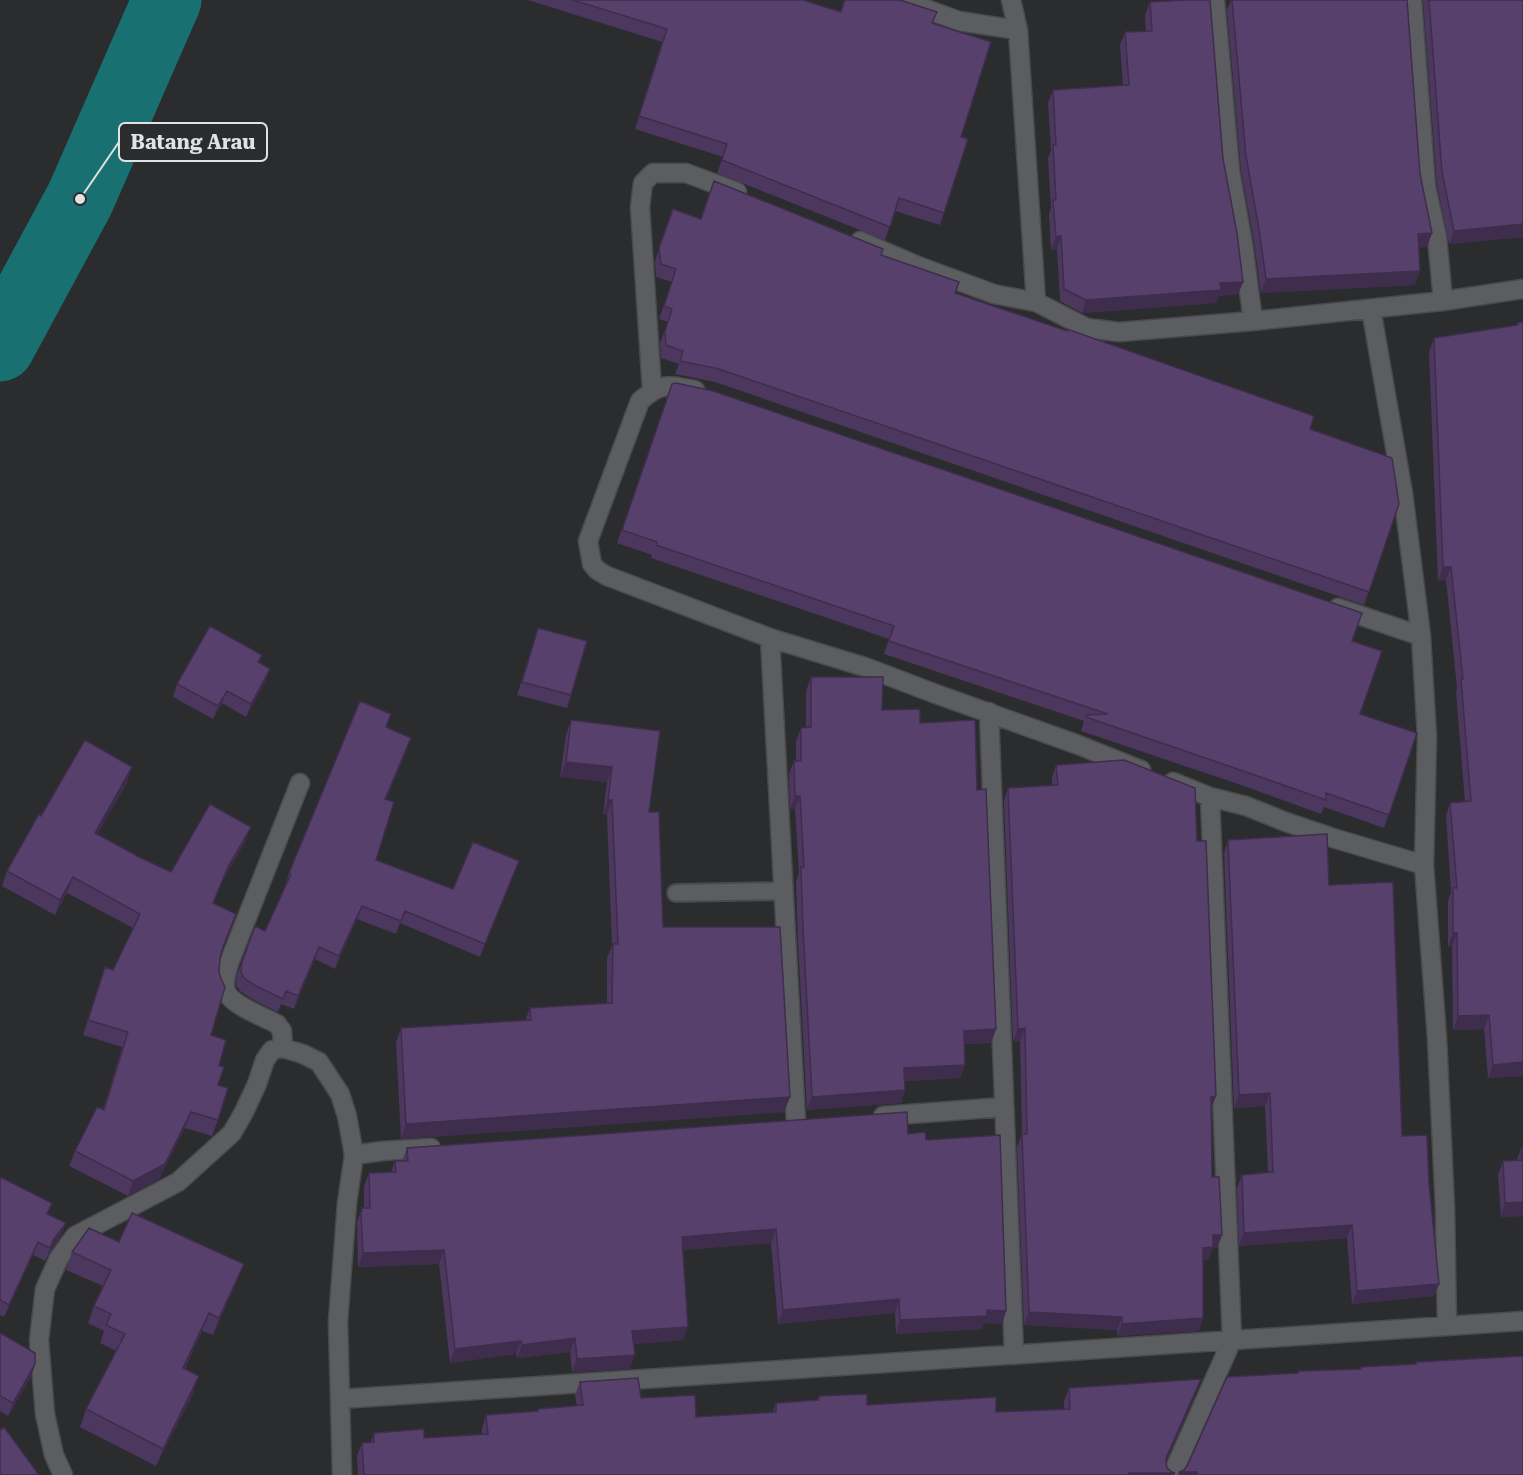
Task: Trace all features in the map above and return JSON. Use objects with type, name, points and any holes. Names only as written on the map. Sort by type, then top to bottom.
[{"type":"street","points":[[901,0],[959,21],[1018,30]]},
{"type":"street","points":[[1011,0],[1018,30],[1036,302]]},
{"type":"street","points":[[1215,0],[1230,171],[1253,321]]},
{"type":"street","points":[[1412,0],[1426,187],[1437,237],[1443,301]]},
{"type":"street","points":[[652,390],[640,207],[643,183],[653,173],[686,173],[755,199]]},
{"type":"street","points":[[843,235],[994,294],[1036,302],[1087,328],[1119,332],[1371,309],[1523,289]]},
{"type":"street","points":[[1371,309],[1403,494],[1421,636],[1427,737],[1424,866],[1437,1038],[1445,1208],[1447,1326]]},
{"type":"street","points":[[711,393],[671,385],[652,390],[639,401],[588,541],[592,564],[597,570],[607,576],[770,638],[865,667],[1076,744],[1210,797],[1246,806],[1323,835],[1424,866]]},
{"type":"street","points":[[1320,602],[1421,636]]},
{"type":"street","points":[[770,638],[796,1122]]},
{"type":"street","points":[[988,712],[1014,1355]]},
{"type":"street","points":[[283,1048],[282,1031],[277,1024],[232,1000],[225,990],[225,979],[300,783]]},
{"type":"street","points":[[1172,1475],[1232,1340],[1210,797]]},
{"type":"street","points":[[63,1475],[54,1455],[45,1414],[39,1340],[45,1289],[59,1258],[75,1236],[178,1182],[211,1154],[232,1133],[253,1094],[265,1060],[272,1050],[283,1048],[319,1062],[329,1077],[340,1094],[347,1116],[354,1155],[347,1203],[338,1321],[342,1475]]},
{"type":"street","points":[[862,1117],[1004,1107]]},
{"type":"street","points":[[775,1124],[818,1121]]},
{"type":"street","points":[[354,1155],[449,1147]]},
{"type":"street","points":[[339,1399],[1523,1321]]},
{"type":"lane","points":[[676,893],[784,891]]},
{"type":"building","points":[[573,0],[803,0],[841,12],[845,0],[900,0],[937,12],[932,23],[991,42],[961,137],[968,139],[944,213],[899,198],[890,227],[722,160],[727,144],[639,116],[667,29]]},
{"type":"building","points":[[1210,0],[1223,159],[1237,233],[1243,282],[1220,283],[1221,290],[1086,300],[1064,289],[1061,236],[1056,237],[1053,200],[1056,200],[1053,145],[1056,145],[1053,90],[1129,85],[1125,32],[1152,31],[1150,2]]},
{"type":"building","points":[[1232,0],[1407,0],[1420,174],[1432,233],[1418,234],[1420,271],[1266,279],[1246,156]]},
{"type":"building","points":[[1429,0],[1523,0],[1523,224],[1454,231],[1442,172]]},
{"type":"building","points":[[714,181],[883,249],[881,255],[959,282],[955,293],[1067,331],[1067,329],[1314,416],[1310,429],[1392,458],[1399,504],[1369,592],[719,369],[680,361],[683,351],[666,345],[665,331],[672,309],[664,306],[676,269],[661,264],[659,248],[673,209],[701,219]]},
{"type":"building","points":[[1523,322],[1523,1062],[1493,1065],[1489,1015],[1458,1016],[1457,933],[1453,933],[1453,888],[1457,888],[1450,803],[1471,801],[1461,679],[1463,679],[1451,567],[1443,567],[1434,338],[1518,325],[1517,323]]},
{"type":"building","points":[[672,384],[713,391],[1362,613],[1352,641],[1382,651],[1360,714],[1417,733],[1389,815],[1326,793],[1326,800],[1086,717],[1086,715],[1108,714],[889,641],[894,626],[656,545],[657,542],[622,530]]},
{"type":"building","points":[[210,626],[262,655],[258,662],[270,669],[251,704],[227,691],[218,706],[177,684]]},
{"type":"building","points":[[538,628],[587,641],[571,695],[522,682]]},
{"type":"building","points":[[811,677],[883,677],[882,710],[920,709],[920,723],[975,720],[977,790],[986,789],[996,1029],[964,1031],[965,1065],[904,1068],[905,1090],[812,1097],[803,928],[801,867],[804,867],[800,796],[795,796],[794,761],[801,761],[801,728],[811,727]]},
{"type":"building","points":[[360,701],[391,714],[386,727],[411,738],[385,799],[394,802],[376,860],[453,889],[473,842],[519,861],[485,944],[405,911],[401,921],[362,906],[339,956],[319,947],[298,996],[286,991],[283,999],[244,978],[241,972],[242,962],[255,926],[265,931],[291,874],[289,873]]},
{"type":"building","points":[[571,720],[660,731],[649,812],[659,812],[663,927],[780,927],[790,1097],[406,1124],[401,1028],[531,1020],[530,1008],[612,1003],[613,944],[618,944],[612,800],[608,800],[612,767],[566,762]]},
{"type":"building","points":[[85,740],[132,767],[95,833],[141,858],[171,872],[210,804],[251,827],[228,867],[213,903],[236,914],[220,958],[219,973],[225,987],[211,1035],[226,1040],[219,1066],[224,1067],[218,1085],[228,1088],[218,1120],[191,1112],[165,1164],[133,1181],[75,1151],[97,1107],[104,1110],[128,1032],[88,1020],[105,967],[113,970],[140,914],[73,877],[60,900],[7,871]]},
{"type":"building","points":[[1124,760],[1195,788],[1197,841],[1206,841],[1216,1096],[1211,1097],[1212,1177],[1219,1177],[1222,1235],[1213,1235],[1213,1247],[1203,1248],[1203,1318],[1122,1324],[1122,1317],[1029,1312],[1022,1134],[1027,1134],[1025,1028],[1018,1029],[1008,788],[1058,785],[1056,765]]},
{"type":"building","points":[[1327,834],[1329,885],[1393,882],[1402,1136],[1427,1135],[1429,1183],[1439,1284],[1357,1291],[1352,1225],[1244,1233],[1242,1175],[1273,1172],[1270,1093],[1239,1095],[1228,840]]},
{"type":"building","points":[[907,1112],[908,1134],[925,1132],[926,1140],[1000,1135],[1006,1311],[987,1310],[987,1316],[900,1320],[899,1299],[783,1310],[776,1229],[682,1237],[688,1327],[632,1331],[635,1355],[577,1359],[575,1338],[522,1345],[521,1341],[455,1349],[444,1250],[363,1253],[361,1213],[362,1208],[370,1208],[369,1173],[396,1172],[395,1161],[408,1161],[407,1148]]},
{"type":"building","points":[[1521,1148],[1523,1148],[1523,1202],[1505,1203],[1503,1161],[1522,1160]]},
{"type":"building","points":[[0,1177],[52,1203],[47,1214],[66,1223],[50,1248],[38,1242],[9,1305],[0,1300]]},
{"type":"building","points":[[132,1213],[244,1264],[219,1318],[209,1313],[183,1368],[199,1376],[163,1449],[86,1409],[125,1334],[106,1325],[111,1314],[94,1306],[111,1270],[72,1252],[89,1228],[119,1242]]},
{"type":"building","points":[[0,1333],[35,1353],[35,1364],[13,1403],[0,1396]]},
{"type":"building","points":[[1523,1356],[1523,1475],[1197,1475],[1197,1472],[1179,1472],[1187,1466],[1227,1377]]},
{"type":"building","points":[[638,1378],[641,1398],[695,1395],[696,1417],[776,1412],[776,1403],[819,1400],[819,1396],[867,1394],[867,1405],[996,1397],[996,1412],[1070,1409],[1069,1388],[1201,1379],[1166,1458],[1167,1468],[1175,1473],[1129,1473],[1129,1475],[364,1475],[362,1443],[374,1442],[374,1433],[424,1429],[424,1438],[488,1434],[486,1415],[583,1405],[580,1382]]},
{"type":"building","points":[[4,1427],[39,1475],[0,1475],[0,1430]]},
{"type":"waterway","points":[[0,347],[80,199],[167,0]]},
{"type":"place","name":"Batang Arau","points":[[80,199]]}]
